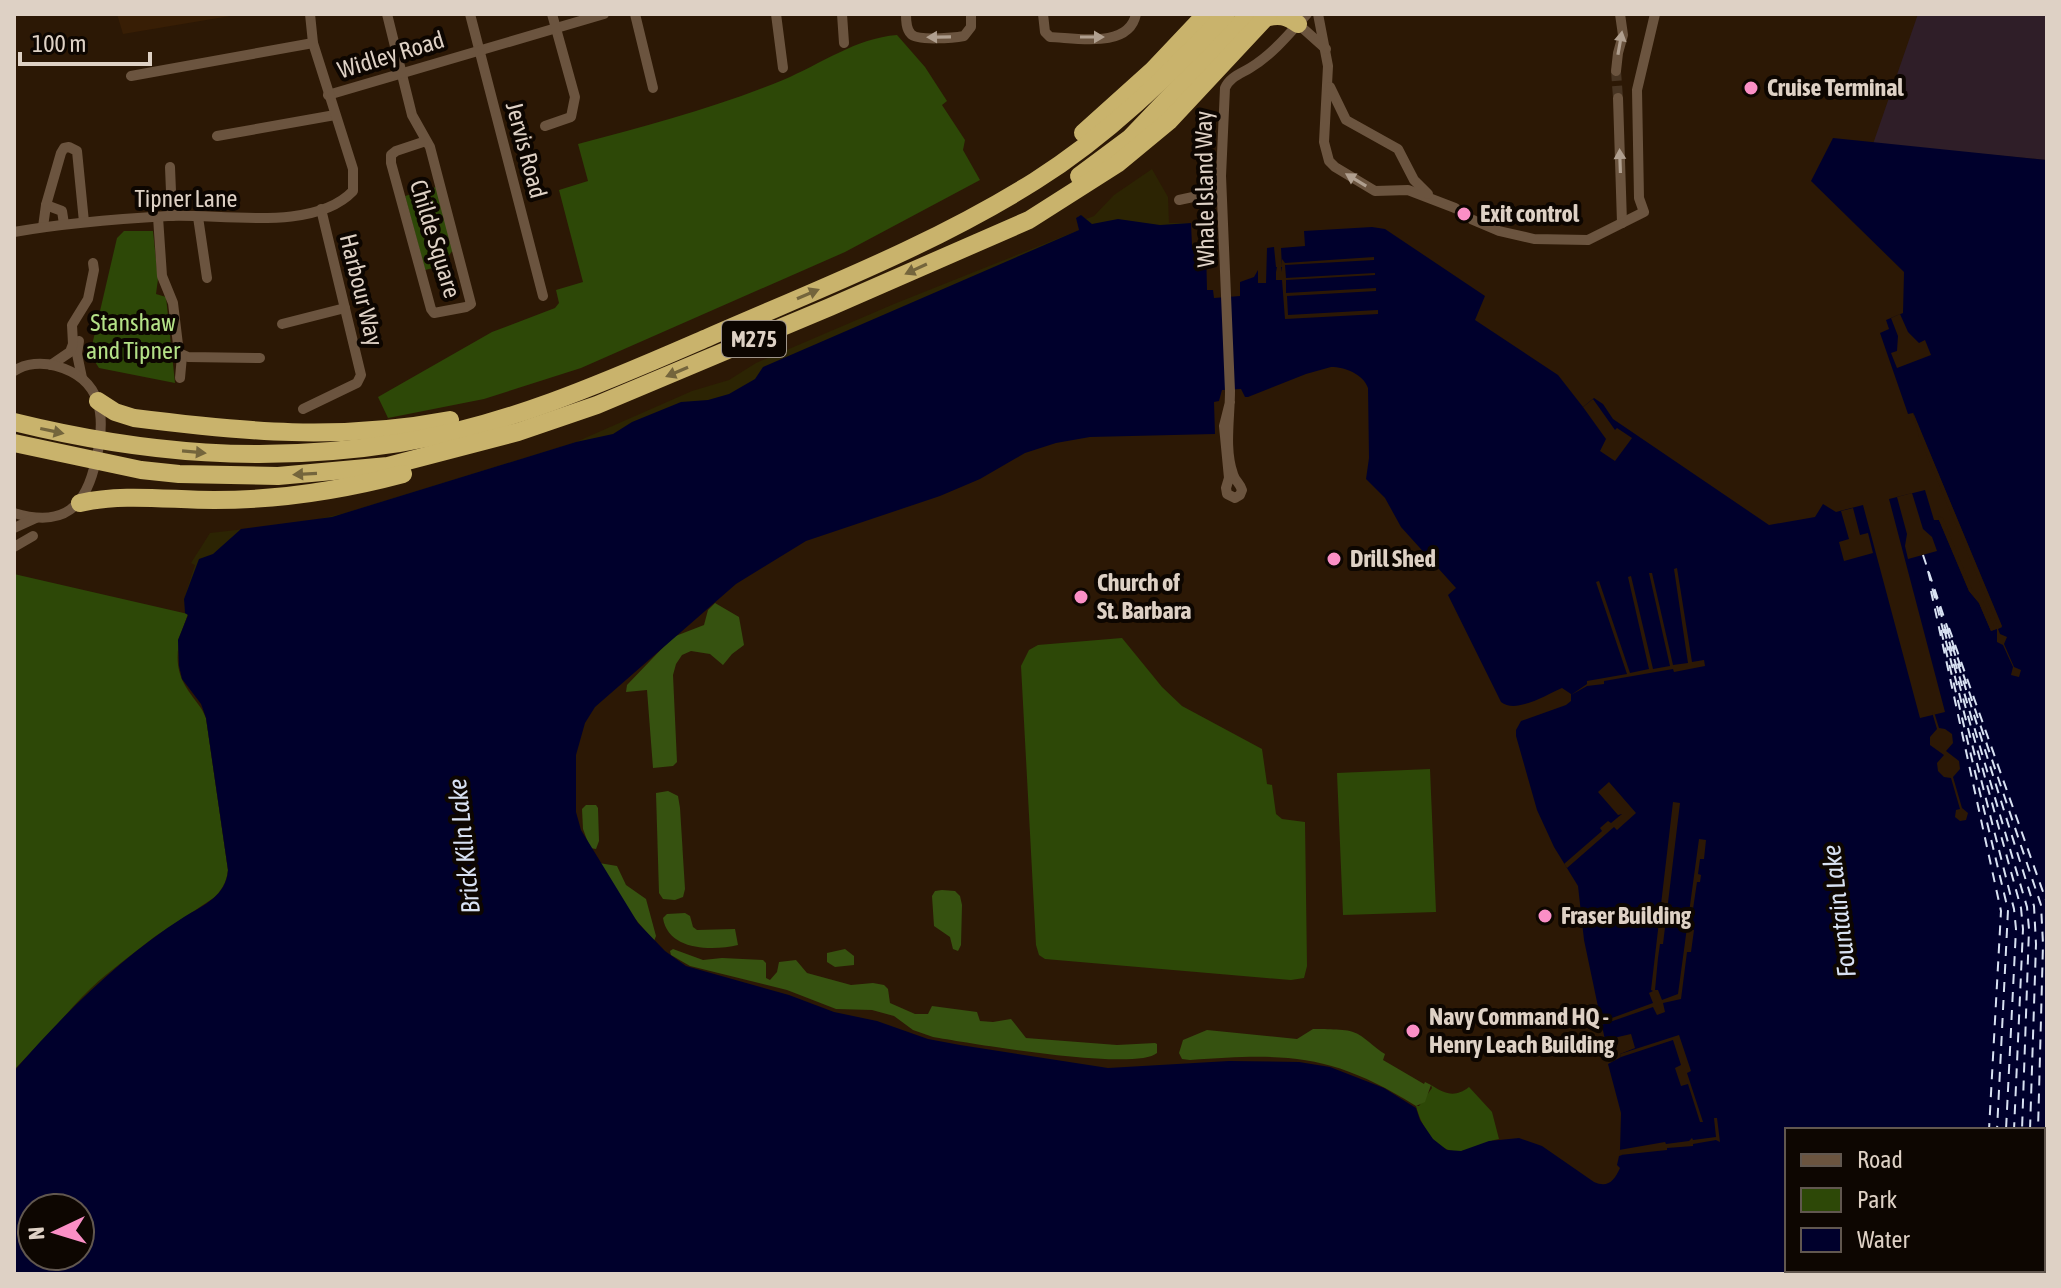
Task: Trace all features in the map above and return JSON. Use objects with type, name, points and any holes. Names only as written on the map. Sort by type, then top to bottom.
[{"type":"highway","name":"M275","points":[[973,217],[1113,107],[1206,14]]},
{"type":"highway","name":"M275","points":[[14,422],[145,448],[233,455],[317,453],[400,443],[453,432],[555,400],[826,286],[973,217],[1038,180],[1150,93],[1226,14]]},
{"type":"highway","name":"M275","points":[[80,503],[108,497],[219,500],[327,489],[385,479],[433,465],[612,399],[1029,220],[1117,164],[1169,121],[1261,15],[1303,19]]},
{"type":"highway","name":"M275","points":[[98,401],[115,412],[134,418],[228,430],[313,434],[422,425],[555,400]]},
{"type":"highway","name":"M275","points":[[14,443],[86,460],[179,474],[278,476],[388,466],[518,432]]},
{"type":"street","points":[[217,136],[335,115],[313,43],[310,14]]},
{"type":"street","name":"Childe Square","points":[[387,14],[412,115],[430,147],[471,304],[440,314],[431,309],[391,163],[391,155],[396,151],[426,141]]},
{"type":"street","name":"Jervis Road","points":[[470,14],[543,296]]},
{"type":"street","points":[[552,14],[575,97],[577,123]]},
{"type":"street","name":"Widley Road","points":[[328,95],[604,14]]},
{"type":"street","points":[[635,14],[653,88]]},
{"type":"street","points":[[776,14],[783,68]]},
{"type":"street","points":[[842,14],[844,43]]},
{"type":"street","points":[[906,14],[911,34],[920,38],[964,36],[971,27],[971,14]]},
{"type":"street","points":[[1043,14],[1045,32],[1051,37],[1116,37],[1130,28],[1136,14]]},
{"type":"street","points":[[1318,14],[1326,49],[1328,81],[1324,142],[1332,165],[1375,191],[1403,190],[1432,197],[1455,208]]},
{"type":"street","points":[[1616,71],[1623,35],[1620,14]]},
{"type":"street","points":[[1648,14],[1650,40]]},
{"type":"street","points":[[1473,220],[1499,231],[1534,239],[1588,240],[1644,212],[1639,195],[1637,95],[1655,14]]},
{"type":"street","points":[[1303,19],[1326,49]]},
{"type":"street","name":"Whale Island Way","points":[[1230,402],[1221,191],[1225,88],[1230,79],[1263,59],[1303,19]]},
{"type":"street","points":[[131,76],[313,43]]},
{"type":"street","points":[[1328,81],[1346,120],[1398,149],[1414,180],[1432,197]]},
{"type":"street","points":[[1618,98],[1622,223]]},
{"type":"street","points":[[545,126],[568,119],[574,109]]},
{"type":"street","name":"Tipner Lane","points":[[14,232],[64,224],[172,216],[253,219],[321,209],[345,199],[353,191],[353,169],[335,115]]},
{"type":"street","points":[[43,227],[46,205],[64,148],[77,151],[84,222]]},
{"type":"street","points":[[167,173],[172,216]]},
{"type":"street","points":[[1179,200],[1221,191]]},
{"type":"street","points":[[46,205],[62,211],[64,224]]},
{"type":"street","name":"Harbour Way","points":[[303,409],[357,383],[364,384],[321,209]]},
{"type":"street","points":[[158,217],[162,276],[173,303],[179,353],[182,356],[180,378]]},
{"type":"street","points":[[198,217],[207,278]]},
{"type":"street","points":[[50,365],[70,352],[74,336],[72,325],[88,299],[93,263]]},
{"type":"street","points":[[287,320],[345,308]]},
{"type":"street","points":[[14,513],[36,518],[66,513],[80,503],[90,486],[99,448],[102,415],[98,401],[82,378],[77,354],[80,329],[76,320]]},
{"type":"street","points":[[182,356],[252,355]]},
{"type":"street","points":[[14,371],[33,364],[50,365],[82,378]]},
{"type":"street","points":[[1230,402],[1228,430],[1233,483],[1227,466],[1224,426],[1230,402]]},
{"type":"street","points":[[14,528],[36,518]]},
{"type":"street","points":[[14,547],[33,536]]},
{"type":"shaded area","points":[[117,14],[242,14],[123,34]]},
{"type":"shaded area","points":[[1918,14],[2047,14],[2047,160],[1873,144]]},
{"type":"green space","points":[[897,35],[925,67],[947,101],[942,105],[965,140],[963,150],[980,180],[845,252],[581,368],[484,399],[388,418],[378,397],[492,332],[555,308],[559,303],[556,290],[583,282],[559,190],[588,181],[578,144],[733,99],[783,80],[853,46]]},
{"type":"green space","points":[[436,187],[453,250],[434,275],[433,268],[425,270],[405,196]]},
{"type":"green space","name":"Stanshaw and Tipner","points":[[124,231],[153,231],[158,279],[156,294],[166,297],[175,383],[99,368],[90,354],[117,238]]},
{"type":"green space","points":[[14,574],[188,614],[179,641],[179,669],[181,678],[206,718],[228,870],[227,881],[218,895],[155,937],[99,981],[14,1070]]},
{"type":"green space","points":[[715,603],[739,617],[744,645],[723,665],[710,654],[691,651],[682,655],[673,675],[677,762],[673,766],[653,768],[647,690],[626,692],[627,685],[673,637],[704,625],[708,610]]},
{"type":"green space","points":[[1122,638],[1162,687],[1182,706],[1262,749],[1267,784],[1272,785],[1276,814],[1282,819],[1305,822],[1307,966],[1304,978],[1291,980],[1045,959],[1039,955],[1021,666],[1029,650],[1038,645]]},
{"type":"green space","points":[[1430,769],[1436,912],[1343,915],[1337,773]]},
{"type":"green space","points":[[668,791],[678,796],[680,808],[685,889],[683,897],[675,900],[663,899],[659,893],[656,793]]},
{"type":"green space","points":[[586,805],[596,805],[598,808],[599,841],[596,849],[590,848],[583,829],[582,809]]},
{"type":"green space","points":[[599,863],[617,866],[626,885],[646,899],[656,936],[654,941],[631,914]]},
{"type":"green space","points":[[935,891],[955,891],[960,896],[961,945],[958,951],[953,949],[950,937],[934,926],[932,896]]},
{"type":"green space","points":[[685,913],[697,930],[735,929],[738,945],[705,948],[682,943],[673,937],[663,918],[667,914]]},
{"type":"green space","points":[[673,949],[703,960],[763,960],[766,963],[766,978],[770,980],[777,972],[779,962],[796,960],[807,973],[851,985],[884,985],[888,989],[890,1003],[915,1014],[928,1014],[932,1006],[977,1012],[980,1021],[1011,1019],[1026,1038],[1117,1045],[1155,1043],[1157,1053],[1143,1058],[1086,1058],[933,1037],[913,1030],[894,1016],[872,1010],[836,1009],[787,990],[690,966],[671,955]]},
{"type":"green space","points":[[845,949],[854,956],[854,965],[835,967],[827,962],[827,953]]},
{"type":"green space","points":[[1313,1029],[1345,1030],[1362,1036],[1385,1054],[1383,1060],[1431,1085],[1425,1102],[1416,1106],[1359,1075],[1308,1060],[1254,1057],[1190,1060],[1182,1059],[1179,1053],[1183,1040],[1207,1030],[1297,1039]]},
{"type":"green space","points":[[1431,1085],[1450,1094],[1469,1087],[1492,1112],[1499,1139],[1462,1151],[1453,1151],[1438,1144],[1426,1130],[1416,1106],[1432,1088]]},
{"type":"sand","points":[[1152,169],[1168,197],[1169,223],[1191,223],[254,879],[14,1102],[14,1070],[82,997],[153,938],[210,902],[225,882],[228,870],[206,718],[201,704],[182,679],[179,666],[178,640],[188,615],[185,613],[184,599],[195,565],[191,563],[210,533],[305,522],[345,513],[576,442],[692,391],[729,380],[756,363],[894,304],[1079,230],[1076,218],[1081,215],[1086,219],[1094,216],[1114,195]]},
{"type":"water","points":[[1833,138],[2047,160],[2047,1274],[14,1274],[14,1071],[93,988],[160,933],[213,899],[226,879],[228,870],[206,718],[201,704],[182,679],[178,640],[188,615],[185,613],[184,599],[199,559],[213,554],[241,529],[332,517],[576,442],[613,434],[632,422],[681,402],[708,400],[729,394],[755,379],[763,367],[1079,230],[1076,218],[1081,215],[1092,224],[1118,219],[1160,225],[1191,223],[1192,246],[1206,246],[1207,290],[1213,290],[1214,298],[1240,296],[1240,282],[1254,277],[1258,270],[1258,283],[1266,283],[1267,248],[1274,247],[1276,267],[1282,267],[1281,248],[1305,246],[1304,231],[1372,227],[1385,229],[1485,296],[1475,320],[1558,375],[1583,407],[1594,398],[1603,404],[1613,419],[1769,525],[1815,517],[1823,504],[1836,512],[1863,505],[1920,718],[1945,712],[1889,499],[1925,490],[1934,520],[1939,520],[1969,591],[1979,603],[1991,631],[2002,626],[1913,413],[1908,414],[1880,333],[1889,329],[1886,320],[1903,313],[1904,272],[1811,181]],"holes":[[[1331,367],[1353,372],[1368,388],[1369,458],[1366,479],[1385,498],[1401,527],[1456,588],[1448,595],[1501,702],[1523,705],[1562,688],[1571,694],[1571,701],[1566,705],[1521,721],[1516,736],[1537,810],[1554,847],[1578,886],[1584,940],[1605,1040],[1631,1034],[1635,1048],[1620,1054],[1621,1057],[1608,1064],[1621,1113],[1622,1155],[1617,1165],[1620,1168],[1610,1182],[1594,1182],[1542,1146],[1519,1138],[1489,1141],[1461,1151],[1447,1150],[1433,1139],[1416,1108],[1384,1088],[1330,1067],[1299,1062],[1229,1061],[1108,1068],[928,1039],[877,1021],[834,1012],[789,995],[686,966],[665,951],[638,923],[581,830],[576,812],[576,755],[585,723],[595,707],[736,584],[806,541],[940,496],[980,479],[1025,453],[1090,437],[1215,434],[1214,402],[1219,401],[1222,390],[1241,389],[1248,397]]]},
{"type":"pier","points":[[1374,257],[1374,260],[1285,265],[1286,278],[1375,273],[1286,280],[1286,293],[1376,288],[1376,291],[1287,296],[1288,315],[1378,310],[1378,314],[1285,319],[1282,280],[1276,280],[1277,267],[1281,267],[1282,272],[1282,259],[1285,263]]},
{"type":"pier","points":[[1900,314],[1908,332],[1919,343],[1925,340],[1931,355],[1897,368],[1891,353],[1897,351],[1898,336],[1891,318]]},
{"type":"pier","points":[[1593,399],[1615,430],[1617,428],[1632,438],[1615,461],[1600,451],[1606,439],[1583,407]]},
{"type":"pier","points":[[1913,412],[2002,627],[1998,629],[2000,634],[2007,637],[2004,644],[2014,667],[2021,670],[2019,677],[2011,675],[2013,667],[2003,645],[1997,642],[1997,629],[1991,631],[1979,603],[1969,591],[1939,520],[1938,516],[1943,518],[1972,589],[1983,601],[1994,626],[1997,624],[1919,437]]},
{"type":"pier","points":[[1912,493],[1923,529],[1932,537],[1937,551],[1908,559],[1905,546],[1907,534],[1897,497]]},
{"type":"pier","points":[[1853,508],[1860,535],[1868,533],[1873,553],[1844,561],[1839,542],[1849,539],[1841,511]]},
{"type":"pier","points":[[1677,568],[1692,662],[1704,660],[1705,666],[1604,681],[1604,684],[1587,686],[1571,695],[1587,681],[1627,674],[1596,582],[1599,581],[1630,673],[1649,669],[1628,577],[1631,576],[1653,669],[1670,666],[1649,573],[1652,573],[1673,665],[1688,663],[1674,569]]},
{"type":"pier","points":[[1932,712],[1939,728],[1952,734],[1953,743],[1946,751],[1959,761],[1960,769],[1953,777],[1962,808],[1968,813],[1966,820],[1960,821],[1955,817],[1956,810],[1960,809],[1951,778],[1944,777],[1938,771],[1937,763],[1944,755],[1930,745],[1930,737],[1937,729]]},
{"type":"pier","points":[[1609,782],[1636,813],[1617,830],[1614,827],[1567,868],[1564,864],[1602,831],[1600,828],[1622,814],[1618,815],[1598,792]]},
{"type":"pier","points":[[1673,802],[1680,803],[1655,990],[1658,990],[1662,1000],[1678,994],[1699,839],[1706,840],[1704,859],[1700,859],[1700,882],[1697,882],[1690,929],[1694,930],[1691,952],[1687,952],[1681,999],[1663,1003],[1665,1012],[1657,1015],[1653,1007],[1601,1025],[1601,1022],[1653,1003],[1649,993],[1653,991]]},
{"type":"pier","points":[[1679,1035],[1703,1122],[1700,1122],[1688,1084],[1681,1086],[1675,1068],[1681,1065],[1673,1040],[1621,1057],[1620,1054]]},
{"type":"pier","points":[[1714,1118],[1717,1118],[1720,1142],[1716,1140],[1620,1155],[1619,1150],[1716,1137]]},
{"type":"ferry route","points":[[1923,555],[2041,905],[2043,944],[2038,1128]]},
{"type":"ferry route","points":[[1928,571],[2014,909],[2016,929],[2006,1128]]},
{"type":"ferry route","points":[[1934,590],[2027,907],[2029,929],[2022,1128]]},
{"type":"ferry route","points":[[1931,591],[2001,911],[1989,1128]]},
{"type":"ferry route","points":[[1949,628],[2047,903]]},
{"type":"ferry route","points":[[1944,629],[2021,908],[2023,929],[2014,1128]]},
{"type":"ferry route","points":[[1947,629],[2034,906],[2036,944],[2030,1128]]},
{"type":"ferry route","points":[[1941,630],[2008,910],[1997,1128]]},
{"type":"ferry route","points":[[2045,1214],[2047,1095]]},
{"type":"tunnel","points":[[1616,71],[1618,98]]},
{"type":"tunnel","points":[[1455,208],[1473,220]]},
{"type":"place","name":"Cruise Terminal","points":[[1751,88]]},
{"type":"place","name":"Exit control","points":[[1464,214]]},
{"type":"place","name":"Drill Shed","points":[[1334,559]]},
{"type":"place","name":"Church of St. Barbara","points":[[1081,597]]},
{"type":"place","name":"Fraser Building","points":[[1545,916]]},
{"type":"place","name":"Navy Command HQ - Henry Leach Building","points":[[1413,1031]]},
{"type":"water label","name":"Brick Kiln Lake","points":[[464,846]]},
{"type":"water label","name":"Fountain Lake","points":[[1839,911]]}]
